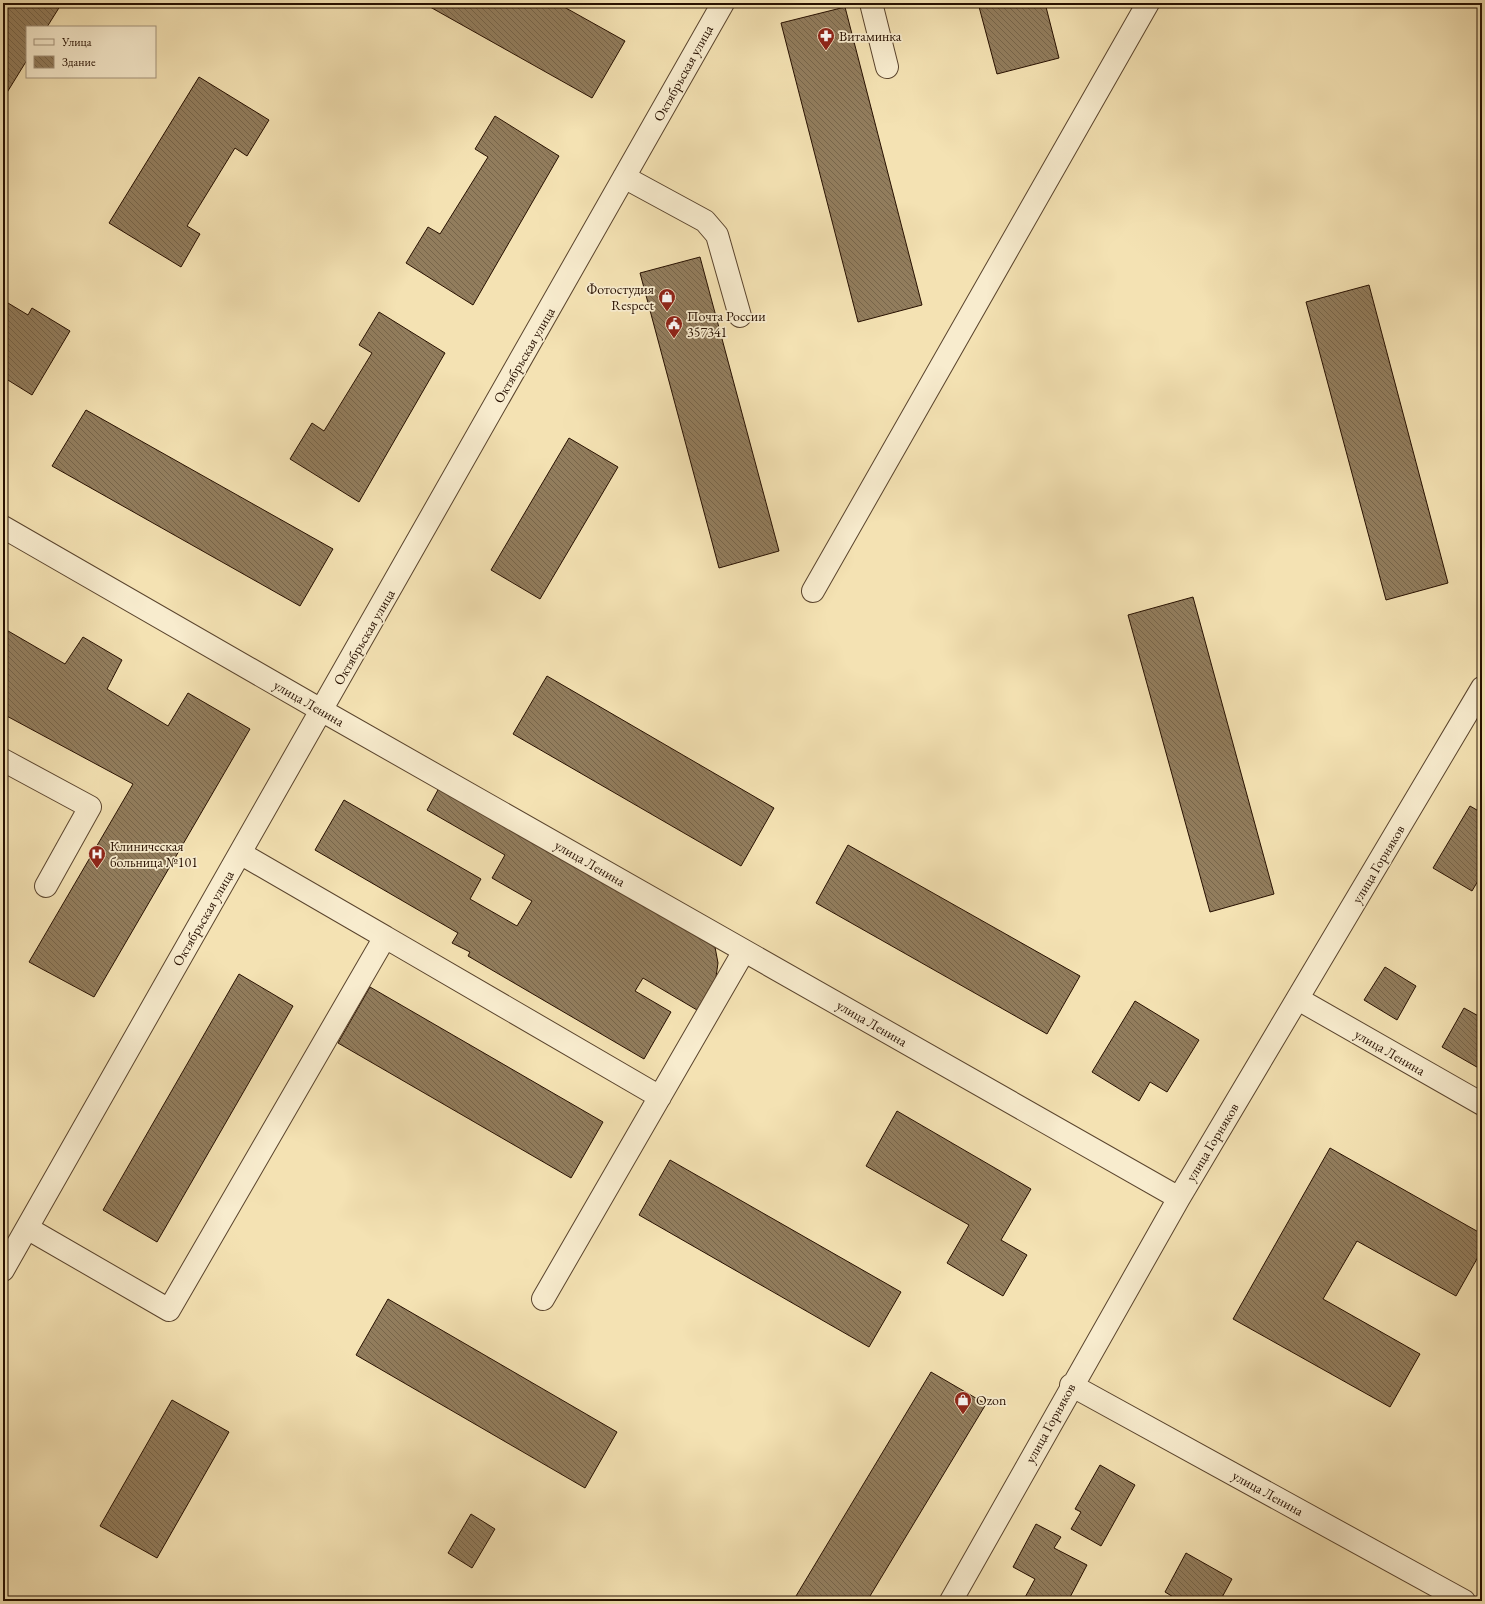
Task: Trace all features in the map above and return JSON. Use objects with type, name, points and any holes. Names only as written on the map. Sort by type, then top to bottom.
[{"type":"street","name":"Октябрьская улица","points":[[3,1270],[723,3]]},
{"type":"street","points":[[872,3],[887,67]]},
{"type":"street","points":[[813,590],[1148,3]]},
{"type":"street","points":[[624,178],[705,221],[717,235],[740,316]]},
{"type":"street","name":"улица Ленина","points":[[3,527],[321,710],[1179,1198]]},
{"type":"street","name":"улица Горняков","points":[[950,1601],[1071,1385],[1179,1198],[1482,688]]},
{"type":"street","points":[[3,760],[90,807],[46,886]]},
{"type":"street","points":[[240,853],[660,1096]]},
{"type":"street","points":[[27,1228],[169,1310],[385,937]]},
{"type":"street","points":[[543,1299],[744,951]]},
{"type":"street","name":"улица Ленина","points":[[1298,999],[1482,1104]]},
{"type":"street","name":"улица Ленина","points":[[1071,1385],[1464,1601]]},
{"type":"building","points":[[3,3],[62,3],[48,26],[26,26],[26,62],[3,99]]},
{"type":"building","points":[[423,3],[557,3],[625,41],[592,98]]},
{"type":"building","points":[[978,3],[1045,3],[1059,58],[997,74]]},
{"type":"building","points":[[845,7],[922,305],[858,322],[781,23]]},
{"type":"building","points":[[199,77],[269,120],[247,156],[235,148],[187,226],[200,234],[181,267],[109,223]]},
{"type":"building","points":[[495,116],[559,156],[473,305],[406,263],[428,227],[440,234],[488,157],[475,149]]},
{"type":"building","points":[[700,257],[779,551],[719,568],[640,273]]},
{"type":"building","points":[[1369,285],[1448,583],[1386,600],[1306,302]]},
{"type":"building","points":[[3,300],[28,315],[32,308],[70,331],[32,395],[3,377]]},
{"type":"building","points":[[379,312],[445,353],[359,502],[290,459],[312,423],[324,431],[372,353],[359,345]]},
{"type":"building","points":[[86,410],[333,549],[300,606],[52,466]]},
{"type":"building","points":[[569,438],[618,467],[540,599],[491,570]]},
{"type":"building","points":[[1193,597],[1274,894],[1210,912],[1128,615]]},
{"type":"building","points":[[3,628],[65,664],[83,637],[122,660],[107,689],[168,726],[188,693],[250,729],[94,997],[29,962],[133,784],[3,714]]},
{"type":"building","points":[[547,676],[774,808],[741,866],[513,734]]},
{"type":"building","points":[[439,788],[715,947],[718,963],[716,977],[697,1010],[643,978],[635,991],[671,1012],[644,1059],[468,956],[470,952],[452,943],[458,933],[315,850],[344,800],[481,879],[470,899],[517,926],[532,901],[492,878],[505,855],[427,810]]},
{"type":"building","points":[[1470,806],[1482,813],[1482,874],[1472,891],[1433,868]]},
{"type":"building","points":[[848,845],[1080,976],[1047,1034],[816,903]]},
{"type":"building","points":[[1385,967],[1416,986],[1397,1020],[1364,1000]]},
{"type":"building","points":[[239,974],[293,1006],[157,1242],[103,1210]]},
{"type":"building","points":[[370,987],[603,1122],[571,1178],[338,1043]]},
{"type":"building","points":[[1135,1001],[1199,1040],[1167,1092],[1150,1082],[1139,1101],[1092,1072]]},
{"type":"building","points":[[1464,1008],[1482,1018],[1482,1070],[1442,1047]]},
{"type":"building","points":[[897,1111],[1031,1189],[1001,1240],[1027,1255],[1003,1296],[947,1263],[969,1225],[866,1166]]},
{"type":"building","points":[[1330,1148],[1482,1234],[1482,1250],[1456,1296],[1357,1241],[1323,1299],[1420,1354],[1390,1407],[1233,1319]]},
{"type":"building","points":[[670,1160],[901,1292],[869,1347],[639,1215]]},
{"type":"building","points":[[388,1299],[617,1432],[585,1488],[356,1355]]},
{"type":"building","points":[[931,1372],[986,1404],[867,1601],[793,1601]]},
{"type":"building","points":[[172,1400],[229,1432],[157,1558],[100,1526]]},
{"type":"building","points":[[1100,1465],[1135,1485],[1101,1546],[1071,1529],[1081,1512],[1075,1509]]},
{"type":"building","points":[[471,1514],[495,1529],[472,1568],[448,1553]]},
{"type":"building","points":[[1036,1524],[1061,1537],[1054,1548],[1087,1565],[1068,1601],[1023,1601],[1035,1579],[1013,1567]]},
{"type":"building","points":[[1186,1553],[1232,1579],[1220,1601],[1180,1601],[1165,1592]]},
{"type":"place","name":"Витаминка","points":[[826,51]]},
{"type":"place","name":"Фотостудия Respect","points":[[667,312]]},
{"type":"place","name":"Почта России 357341","points":[[674,339]]},
{"type":"place","name":"Клиническая больница №101","points":[[97,869]]},
{"type":"place","name":"Ozon","points":[[963,1415]]}]
